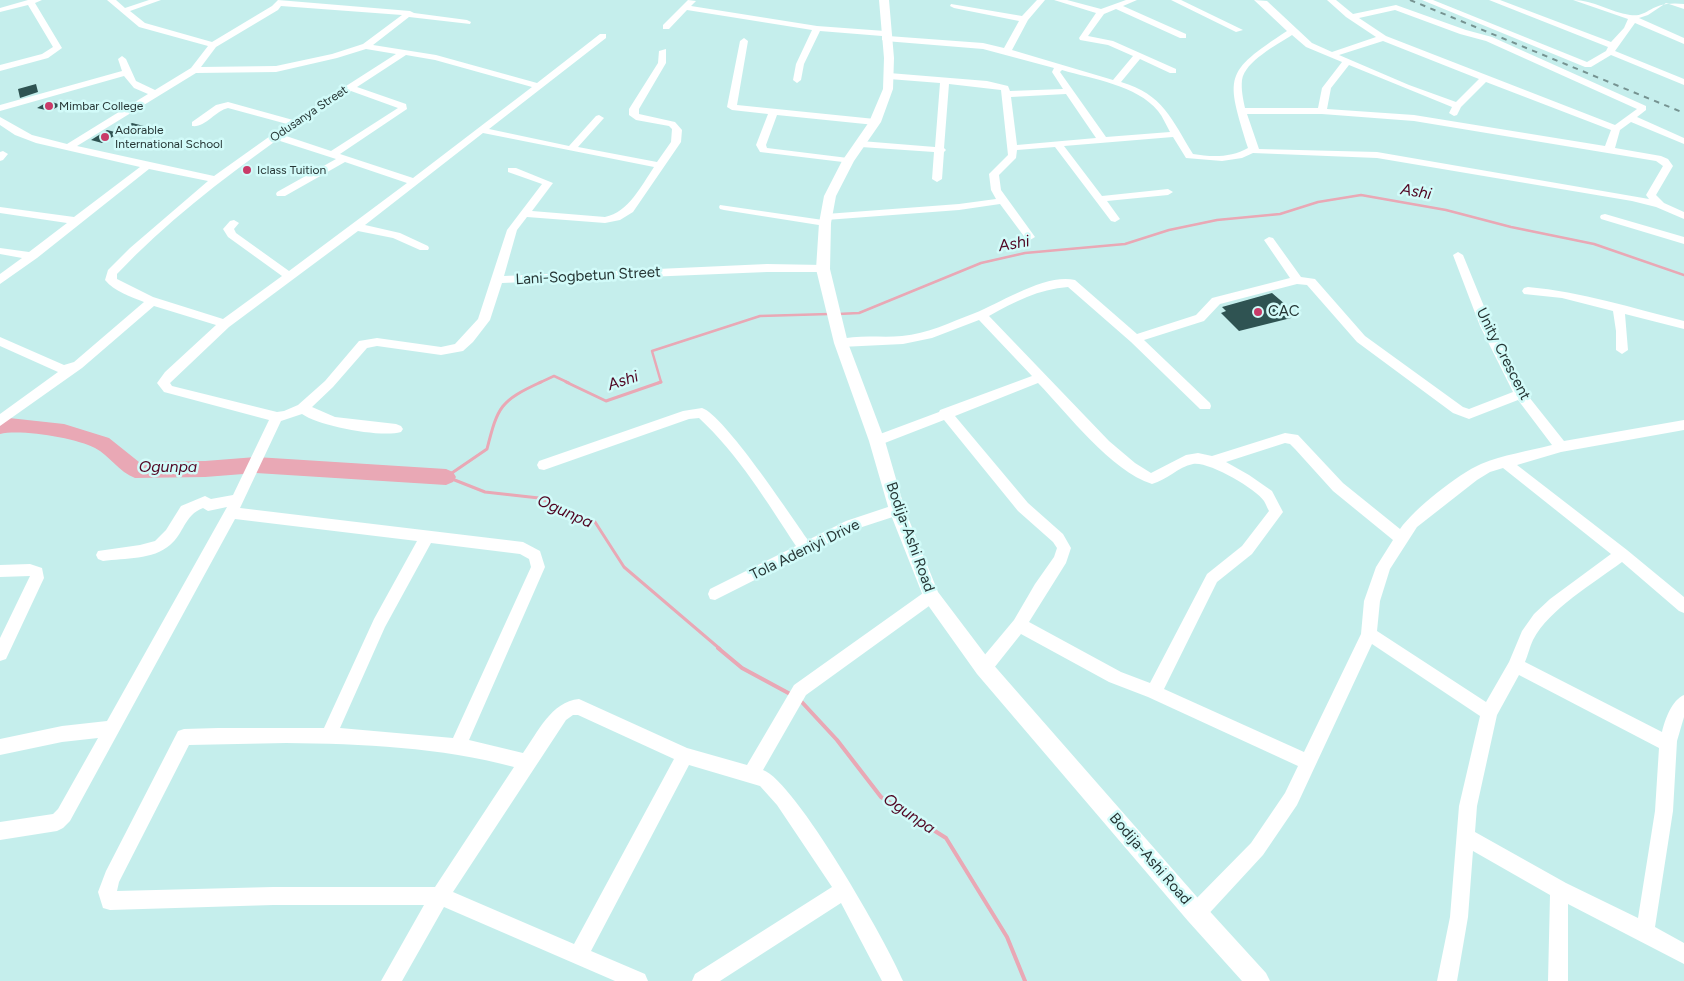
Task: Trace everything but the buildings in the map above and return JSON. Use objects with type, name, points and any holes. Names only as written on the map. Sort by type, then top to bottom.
[{"type":"street","points":[[111,0],[147,28],[212,45]]},
{"type":"street","points":[[123,11],[157,0]]},
{"type":"street","points":[[666,27],[687,8],[692,0]]},
{"type":"street","name":"Bodija-Ashi Road","points":[[884,0],[889,76],[882,108],[861,144],[848,161],[830,196],[825,220],[823,270],[831,309],[841,343],[878,441],[897,510],[931,596],[984,668],[1258,981]]},
{"type":"street","points":[[1007,51],[1024,19],[1041,0]]},
{"type":"street","points":[[1058,0],[1101,12]]},
{"type":"street","points":[[1133,0],[1101,12],[1083,38],[1110,43],[1173,71]]},
{"type":"street","points":[[1175,0],[1238,30]]},
{"type":"street","points":[[1258,0],[1264,3],[1292,31],[1310,45],[1346,63],[1406,88],[1457,106]]},
{"type":"street","points":[[1331,0],[1383,38],[1616,128]]},
{"type":"street","points":[[1426,0],[1590,65],[1611,49],[1631,27],[1632,18]]},
{"type":"street","points":[[1493,0],[1611,49],[1684,82]]},
{"type":"street","points":[[1576,0],[1632,18],[1646,26],[1684,41]]},
{"type":"street","points":[[1632,18],[1645,13],[1665,0],[1684,7]]},
{"type":"street","points":[[0,10],[34,1],[58,48],[45,56],[0,68]]},
{"type":"street","points":[[69,147],[194,70],[208,54],[212,45],[269,12],[281,1],[408,12],[410,13],[409,15]]},
{"type":"street","points":[[954,6],[1024,19]]},
{"type":"street","points":[[1116,6],[1183,36]]},
{"type":"street","points":[[1352,17],[1396,7],[1463,32],[1487,38],[1643,108],[1616,128],[1609,150]]},
{"type":"street","points":[[687,8],[818,28],[969,44],[1007,51],[1116,82],[1136,90],[1161,109],[1177,134],[1185,153],[1194,157],[1231,156],[1253,149]]},
{"type":"street","points":[[194,70],[276,69],[334,56],[366,46],[409,15],[467,22]]},
{"type":"street","points":[[797,80],[800,64],[818,28]]},
{"type":"street","points":[[1292,31],[1257,56],[1239,73],[1237,86],[1242,111],[1253,149],[1258,152],[1343,153],[1381,156],[1606,193],[1660,205],[1684,216]]},
{"type":"street","points":[[396,428],[352,425],[332,421],[314,416],[303,408],[286,416],[278,417],[168,389],[163,384],[169,375],[225,324],[356,228],[604,36]]},
{"type":"street","points":[[1331,55],[1383,38]]},
{"type":"street","points":[[744,41],[732,107],[773,113],[875,122]]},
{"type":"street","points":[[366,46],[444,60],[539,86]]},
{"type":"street","points":[[523,214],[605,220],[616,218],[629,210],[676,142],[679,131],[672,124],[639,118],[634,115],[634,109],[662,63],[663,51]]},
{"type":"street","name":"Odusanya Street","points":[[216,179],[294,123],[405,52]]},
{"type":"street","points":[[1116,82],[1139,55]]},
{"type":"street","points":[[122,59],[126,73],[136,88],[157,94]]},
{"type":"street","points":[[1322,111],[1327,88],[1346,63]]},
{"type":"street","points":[[1060,66],[1056,72],[1102,139]]},
{"type":"street","points":[[0,108],[126,73]]},
{"type":"street","points":[[889,76],[996,85],[1005,88],[1013,156],[994,174],[996,190],[1030,236]]},
{"type":"street","points":[[1448,124],[1457,106],[1485,78]]},
{"type":"street","points":[[937,179],[941,150],[945,80]]},
{"type":"street","points":[[333,154],[397,113],[403,106],[349,87]]},
{"type":"street","points":[[1007,94],[1070,91]]},
{"type":"street","points":[[195,124],[219,107],[228,105],[294,123]]},
{"type":"street","points":[[1242,111],[1322,111],[1393,116],[1658,158],[1668,166],[1651,195],[1660,205]]},
{"type":"street","points":[[773,113],[761,145],[763,150],[848,161]]},
{"type":"street","points":[[571,150],[599,118]]},
{"type":"street","points":[[1630,118],[1684,141]]},
{"type":"street","points":[[0,120],[10,129],[34,139],[147,166],[216,179]]},
{"type":"street","points":[[482,130],[571,150],[659,165]]},
{"type":"street","points":[[1012,148],[1177,134]]},
{"type":"street","points":[[276,136],[414,182]]},
{"type":"street","points":[[861,144],[941,150]]},
{"type":"street","points":[[1057,144],[1115,219]]},
{"type":"street","points":[[282,194],[346,158]]},
{"type":"street","points":[[0,280],[147,166]]},
{"type":"street","points":[[497,280],[512,230],[548,183],[512,170]]},
{"type":"street","points":[[216,179],[134,250],[112,273],[111,280],[117,285],[153,301],[225,324]]},
{"type":"street","points":[[1100,199],[1168,192]]},
{"type":"street","points":[[724,207],[825,220],[1003,201]]},
{"type":"street","points":[[0,210],[78,221]]},
{"type":"street","points":[[1605,217],[1684,241]]},
{"type":"street","points":[[234,223],[228,229],[232,235],[289,276]]},
{"type":"street","points":[[356,228],[396,235],[424,248]]},
{"type":"street","points":[[1269,240],[1297,280]]},
{"type":"street","points":[[0,251],[33,256]]},
{"type":"street","name":"Unity Crescent","points":[[1458,255],[1486,326],[1520,394],[1561,447]]},
{"type":"street","name":"Lani-Sogbetun Street","points":[[303,408],[329,384],[364,344],[377,342],[441,351],[459,348],[484,320],[497,280],[767,268],[823,270]]},
{"type":"street","points":[[1135,339],[1200,318],[1216,301],[1297,280],[1311,282],[1361,339],[1463,413],[1469,414],[1520,394]]},
{"type":"street","points":[[841,343],[903,340],[928,335],[981,315],[1021,294],[1057,284],[1070,283],[1135,339],[1205,406]]},
{"type":"street","points":[[1528,291],[1562,294],[1684,325]]},
{"type":"street","points":[[0,421],[78,365],[153,301]]},
{"type":"street","points":[[1618,307],[1622,331],[1622,350]]},
{"type":"street","points":[[981,315],[1010,348],[1101,440],[1133,469],[1146,478],[1152,480],[1188,460],[1198,458],[1214,461],[1253,484],[1269,497],[1276,512],[1247,550],[1212,578],[1154,692]]},
{"type":"street","points":[[0,341],[63,369],[71,369]]},
{"type":"street","points":[[878,441],[945,413],[1040,378]]},
{"type":"street","points":[[544,465],[688,414],[702,413],[716,427],[768,494],[806,548]]},
{"type":"street","points":[[945,413],[1023,507],[1052,532],[1064,548],[1061,559],[1040,589],[1019,625],[984,668]]},
{"type":"street","points":[[0,831],[57,822],[64,815],[234,506],[278,417]]},
{"type":"street","points":[[1196,912],[1257,849],[1291,799],[1369,634],[1372,601],[1383,567],[1412,523],[1472,476],[1504,462],[1561,447],[1684,425]]},
{"type":"street","points":[[1214,461],[1285,438],[1292,439],[1300,444],[1338,487],[1401,538]]},
{"type":"street","points":[[1504,462],[1622,554],[1684,606]]},
{"type":"street","points":[[103,555],[156,547],[168,539],[181,514],[188,507],[205,502],[208,505],[234,506],[322,525],[523,548],[535,556],[538,561],[538,567],[458,746]]},
{"type":"street","name":"Tola Adeniyi Drive","points":[[715,594],[851,525],[897,510]]},
{"type":"street","points":[[329,735],[380,624],[427,536]]},
{"type":"street","points":[[1447,981],[1459,917],[1468,806],[1489,713],[1516,665],[1528,636],[1539,620],[1555,604],[1622,554]]},
{"type":"street","points":[[0,571],[30,570],[37,572],[37,578],[0,654]]},
{"type":"street","points":[[752,775],[796,696],[931,596]]},
{"type":"street","points":[[1019,625],[1115,677],[1154,692],[1309,763]]},
{"type":"street","points":[[1369,634],[1489,713]]},
{"type":"street","points":[[1516,665],[1667,743]]},
{"type":"street","points":[[1645,932],[1666,794],[1667,743],[1676,716],[1684,704]]},
{"type":"street","points":[[391,981],[440,896],[527,762],[560,715],[570,708],[579,708],[685,756],[764,779],[783,799],[844,890],[892,981]]},
{"type":"street","points":[[0,747],[62,734],[113,728]]},
{"type":"street","points":[[527,762],[458,746],[329,735],[255,734],[184,737],[112,877],[107,889],[110,901],[273,896],[440,896],[579,954],[638,981]]},
{"type":"street","points":[[579,954],[685,756]]},
{"type":"street","points":[[1465,836],[1559,890],[1645,932],[1684,954]]},
{"type":"street","points":[[707,980],[844,890]]},
{"type":"street","points":[[1558,981],[1559,890]]},
{"type":"waterway","name":"Ashi","points":[[838,314],[859,313],[981,263],[1025,253],[1125,244],[1169,230],[1217,220],[1280,214],[1318,202],[1361,195],[1446,210],[1511,227],[1594,244],[1684,275]]},
{"type":"waterway","name":"Ashi","points":[[661,382],[652,351],[760,316],[829,314]]},
{"type":"waterway","name":"Ashi","points":[[539,383],[554,376],[569,383]]},
{"type":"waterway","name":"Ashi","points":[[566,382],[606,401],[661,382]]},
{"type":"waterway","name":"Ashi","points":[[446,477],[487,449],[494,423],[503,406],[517,394],[539,383]]},
{"type":"waterway","name":"Ogunpa","points":[[0,427],[9,425],[64,431],[102,443],[135,470],[205,469],[256,465],[446,477]]},
{"type":"waterway","name":"Ogunpa","points":[[447,477],[485,492],[539,498],[595,522],[624,567],[720,649]]},
{"type":"waterway","name":"Ogunpa","points":[[718,648],[742,668],[792,695]]},
{"type":"waterway","name":"Ogunpa","points":[[799,699],[837,740],[881,797],[946,838],[1007,937],[1025,981]]},
{"type":"railway","points":[[1410,0],[1684,113]]},
{"type":"place","name":"Mimbar College","points":[[49,106]]},
{"type":"place","name":"Adorable International School","points":[[105,137]]},
{"type":"place","name":"Iclass Tuition","points":[[247,170]]},
{"type":"place","name":"CAC","points":[[1258,312]]}]
